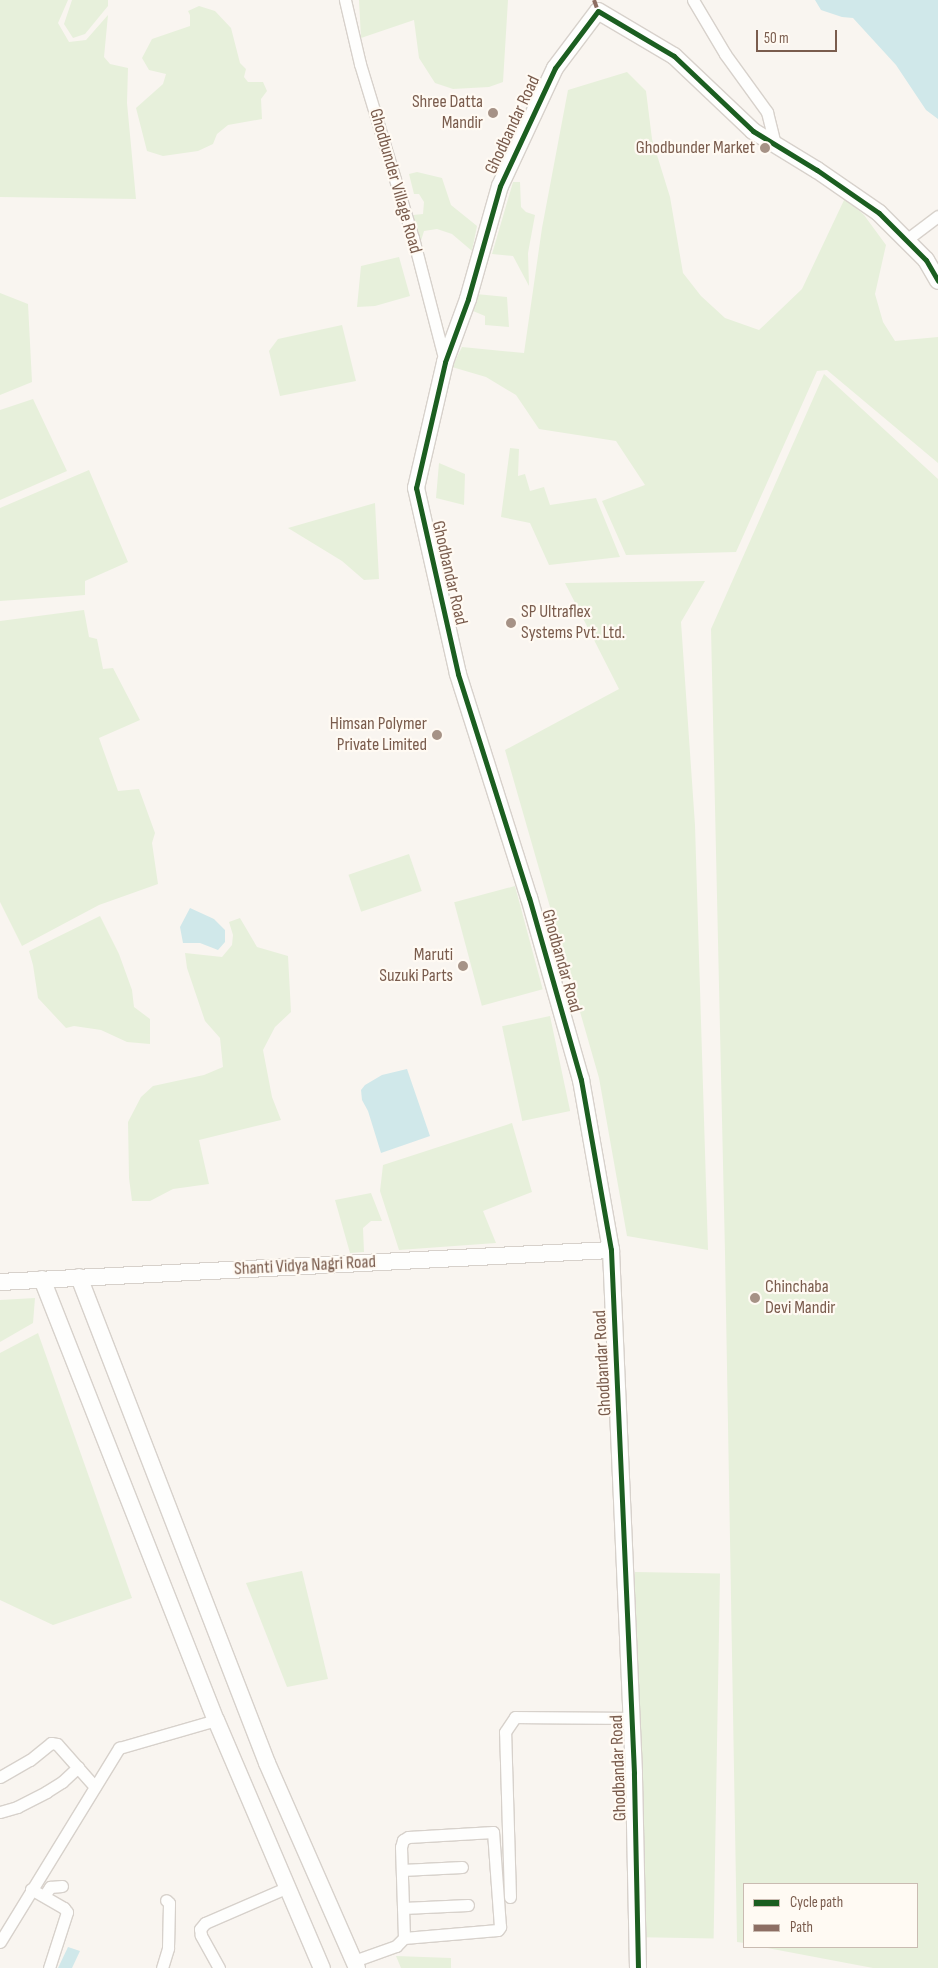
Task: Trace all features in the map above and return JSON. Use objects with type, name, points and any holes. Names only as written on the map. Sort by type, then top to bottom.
[{"type":"street","name":"Ghodbunder Village Road","points":[[345,0],[360,64],[413,238],[444,362]]},
{"type":"street","points":[[693,0],[725,54],[767,112],[775,144],[818,170],[879,213],[926,260],[938,281]]},
{"type":"street","name":"Ghodbandar Road","points":[[638,1968],[631,1718],[611,1250],[581,1080],[528,898],[458,674],[416,488],[444,362],[468,299],[500,186],[555,68],[598,11],[674,56],[753,131],[775,144]]},
{"type":"street","points":[[906,240],[938,216]]},
{"type":"street","name":"Shanti Vidya Nagri Road","points":[[0,1282],[611,1250]]},
{"type":"street","points":[[79,1277],[267,1763],[355,1965],[396,1946],[404,1938],[498,1930],[500,1927],[495,1835],[489,1830],[408,1836],[403,1840],[401,1847],[404,1938]]},
{"type":"street","points":[[42,1279],[216,1720],[286,1888],[322,1968]]},
{"type":"street","points":[[510,1897],[505,1732],[515,1717],[631,1718]]},
{"type":"street","points":[[0,1942],[119,1748],[216,1720]]},
{"type":"street","points":[[0,1777],[30,1760],[51,1743],[57,1744],[95,1787]]},
{"type":"street","points":[[0,1812],[16,1807],[46,1792],[62,1782],[78,1767]]},
{"type":"street","points":[[402,1870],[462,1867]]},
{"type":"street","points":[[44,1896],[50,1887],[62,1886]]},
{"type":"street","points":[[219,1968],[201,1935],[200,1928],[205,1923],[286,1888]]},
{"type":"street","points":[[31,1889],[64,1908],[67,1912],[48,1968]]},
{"type":"street","points":[[162,1968],[168,1948],[169,1903],[166,1900]]},
{"type":"street","points":[[403,1908],[468,1905]]},
{"type":"green space","points":[[0,0],[68,0],[58,23],[69,42],[86,40],[108,15],[104,57],[110,64],[128,68],[127,103],[136,199],[0,197]]},
{"type":"green space","points":[[72,0],[108,0],[108,6],[85,34],[73,38],[64,24]]},
{"type":"green space","points":[[359,0],[508,0],[503,82],[489,87],[453,89],[435,83],[419,58],[414,20],[361,38]]},
{"type":"green space","points":[[199,6],[215,11],[231,28],[240,63],[246,69],[244,77],[248,82],[263,82],[267,91],[261,99],[262,119],[228,125],[217,134],[213,144],[198,151],[163,156],[147,151],[136,108],[163,84],[166,74],[149,70],[142,58],[152,39],[190,26],[188,11]]},
{"type":"green space","points":[[627,72],[646,91],[652,139],[670,197],[683,273],[701,296],[725,318],[759,330],[802,289],[845,198],[864,215],[886,245],[875,294],[883,322],[895,341],[938,337],[938,463],[827,370],[817,371],[736,552],[626,555],[602,501],[645,485],[616,441],[539,429],[516,395],[486,377],[452,367],[462,347],[524,353],[542,228],[568,90]]},
{"type":"green space","points":[[417,172],[442,178],[451,205],[477,226],[472,251],[452,234],[437,229],[424,231],[420,244],[413,215],[423,214],[424,202],[419,194],[414,194],[409,174]]},
{"type":"green space","points":[[513,182],[520,182],[521,207],[526,212],[535,215],[528,253],[529,286],[513,256],[492,254]]},
{"type":"green space","points":[[399,257],[410,296],[375,306],[357,307],[361,266]]},
{"type":"green space","points":[[0,293],[28,304],[32,382],[0,395]]},
{"type":"green space","points":[[476,294],[507,297],[509,327],[485,325],[485,316],[473,311]]},
{"type":"green space","points":[[342,325],[356,381],[280,396],[269,351],[278,339]]},
{"type":"green space","points":[[824,374],[938,479],[938,1968],[873,1968],[767,1948],[918,1948],[918,1883],[743,1883],[743,1943],[737,1942],[725,1253],[711,629]]},
{"type":"green space","points":[[33,399],[67,471],[0,500],[0,410]]},
{"type":"green space","points":[[510,448],[519,449],[518,476],[525,474],[530,491],[544,487],[550,505],[596,498],[620,557],[549,565],[530,523],[501,517]]},
{"type":"green space","points":[[439,463],[465,474],[464,505],[436,498]]},
{"type":"green space","points":[[89,470],[128,562],[85,581],[85,595],[0,601],[0,508]]},
{"type":"green space","points":[[375,503],[379,579],[364,580],[342,561],[288,528]]},
{"type":"green space","points":[[705,581],[681,622],[695,825],[708,1250],[627,1236],[599,1078],[505,750],[619,689],[565,583]]},
{"type":"green space","points":[[84,610],[89,637],[97,639],[103,669],[113,668],[140,720],[99,738],[118,791],[139,789],[155,833],[152,843],[158,884],[99,905],[22,946],[0,902],[0,621]]},
{"type":"green space","points":[[409,854],[422,891],[361,912],[348,875]]},
{"type":"green space","points":[[515,886],[543,989],[482,1006],[454,902]]},
{"type":"green space","points":[[100,916],[119,954],[132,990],[134,1007],[150,1019],[150,1044],[127,1042],[101,1030],[74,1026],[66,1028],[38,998],[29,951]]},
{"type":"green space","points":[[240,918],[257,947],[288,956],[291,1012],[275,1027],[263,1050],[272,1097],[281,1120],[199,1140],[209,1184],[173,1189],[150,1201],[132,1201],[129,1178],[128,1122],[141,1097],[153,1086],[204,1075],[223,1067],[220,1038],[205,1021],[187,968],[185,953],[222,957],[232,945],[233,935],[229,922]]},
{"type":"green space","points":[[550,1016],[570,1111],[522,1121],[502,1026]]},
{"type":"green space","points":[[512,1123],[532,1192],[483,1211],[496,1243],[399,1250],[380,1191],[383,1165]]},
{"type":"green space","points":[[371,1193],[382,1221],[371,1221],[363,1228],[364,1252],[350,1253],[335,1200]]},
{"type":"green space","points":[[35,1298],[33,1323],[0,1342],[0,1300]]},
{"type":"green space","points":[[38,1333],[132,1598],[53,1625],[0,1600],[0,1353]]},
{"type":"green space","points":[[302,1571],[328,1679],[287,1687],[246,1583]]},
{"type":"green space","points":[[635,1572],[720,1573],[714,1938],[629,1937]]},
{"type":"green space","points":[[396,1956],[451,1958],[451,1968],[401,1968]]},
{"type":"water","points":[[815,0],[938,0],[938,119],[926,110],[896,65],[853,18],[842,17],[821,10]]},
{"type":"water","points":[[190,908],[214,919],[225,930],[225,942],[218,950],[200,943],[183,943],[180,927]]},
{"type":"water","points":[[407,1069],[430,1136],[381,1153],[368,1111],[362,1100],[361,1090],[365,1085],[382,1075]]},
{"type":"water","points":[[68,1947],[80,1951],[72,1968],[58,1968]]},
{"type":"marked path","points":[[594,0],[598,11]]},
{"type":"cycle path","points":[[638,1968],[634,1773],[611,1250],[581,1080],[529,898],[458,674],[416,488],[445,362],[468,299],[500,186],[555,68],[598,11],[674,56],[753,131],[817,170],[879,213],[926,260],[938,281]]},
{"type":"place","name":"Shree Datta Mandir","points":[[493,113]]},
{"type":"place","name":"Ghodbunder Market","points":[[765,148]]},
{"type":"place","name":"SP Ultraflex Systems Pvt. Ltd.","points":[[511,623]]},
{"type":"place","name":"Himsan Polymer Private Limited","points":[[437,735]]},
{"type":"place","name":"Maruti Suzuki Parts","points":[[463,966]]},
{"type":"place","name":"Chinchaba Devi Mandir","points":[[755,1298]]}]
